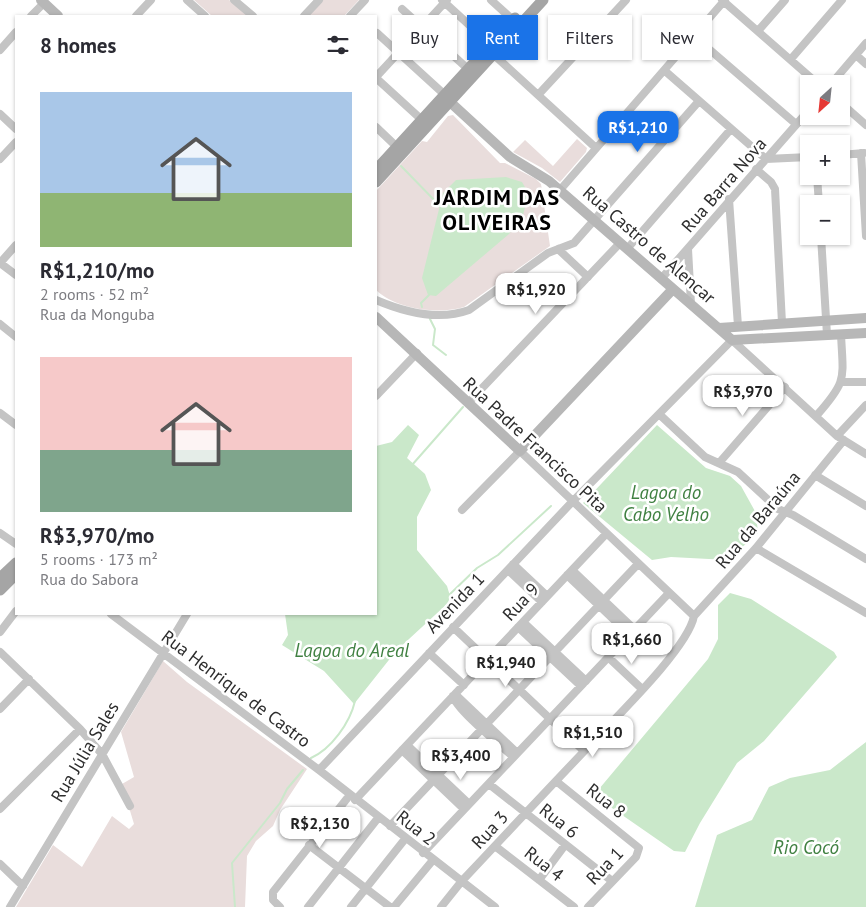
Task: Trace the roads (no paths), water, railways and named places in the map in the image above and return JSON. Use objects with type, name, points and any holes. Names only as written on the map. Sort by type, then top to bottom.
[{"type":"main road","points":[[518,15],[532,0]]},
{"type":"main road","points":[[527,15],[542,0]]},
{"type":"main road","points":[[377,180],[388,161],[422,120],[447,98],[468,69],[479,60]]},
{"type":"main road","points":[[388,161],[483,60]]},
{"type":"main road","points":[[0,578],[15,564]]},
{"type":"main road","points":[[0,590],[15,575]]},
{"type":"street","points":[[137,15],[151,0]]},
{"type":"street","points":[[187,0],[204,15]]},
{"type":"street","points":[[236,0],[252,15]]},
{"type":"street","points":[[305,15],[319,0]]},
{"type":"street","points":[[351,15],[365,0]]},
{"type":"street","points":[[491,0],[508,15]]},
{"type":"street","points":[[538,95],[626,0]]},
{"type":"street","points":[[758,31],[785,0]]},
{"type":"street","points":[[791,59],[842,0]]},
{"type":"street","points":[[32,15],[44,1],[57,15]]},
{"type":"street","points":[[432,15],[444,1],[467,24]]},
{"type":"street","points":[[712,16],[724,1],[808,75]]},
{"type":"street","points":[[402,9],[408,15]]},
{"type":"street","points":[[0,50],[15,33]]},
{"type":"street","points":[[377,33],[392,47]]},
{"type":"street","points":[[839,75],[866,43]]},
{"type":"street","points":[[712,52],[796,124]]},
{"type":"street","points":[[856,55],[866,64]]},
{"type":"street","points":[[377,77],[392,59]]},
{"type":"street","points":[[457,59],[468,69]]},
{"type":"street","points":[[407,60],[447,98]]},
{"type":"street","points":[[502,60],[596,148]]},
{"type":"street","points":[[560,190],[675,60]]},
{"type":"street","points":[[665,71],[766,159],[800,157]]},
{"type":"street","points":[[377,79],[422,120]]},
{"type":"street","name":"Rua Castro de Alencar","points":[[447,98],[510,157],[543,175],[732,340]]},
{"type":"street","points":[[377,300],[398,308],[427,314],[460,313],[469,310],[542,257],[574,243],[699,101]]},
{"type":"street","points":[[850,112],[866,125]]},
{"type":"street","points":[[0,114],[15,128]]},
{"type":"street","name":"Rua Barra Nova","points":[[662,279],[729,199],[800,120]]},
{"type":"street","points":[[468,403],[588,276],[624,246],[731,129]]},
{"type":"street","points":[[377,131],[388,161]]},
{"type":"street","points":[[0,159],[15,143]]},
{"type":"street","points":[[850,154],[863,153],[866,236]]},
{"type":"street","points":[[756,169],[771,182],[775,189],[778,323],[776,338]]},
{"type":"street","points":[[729,199],[738,326]]},
{"type":"street","points":[[822,245],[827,335]]},
{"type":"street","points":[[15,247],[0,263],[15,274]]},
{"type":"street","points":[[558,249],[588,276]]},
{"type":"street","points":[[688,250],[691,304]]},
{"type":"street","points":[[462,510],[674,289]]},
{"type":"street","name":"Rua Padre Francisco Pita","points":[[377,318],[694,616]]},
{"type":"street","points":[[719,328],[866,318]]},
{"type":"street","points":[[0,324],[15,336]]},
{"type":"street","points":[[732,340],[866,332]]},
{"type":"street","points":[[817,415],[838,391],[842,382],[840,334]]},
{"type":"street","points":[[732,340],[841,438],[866,454]]},
{"type":"street","name":"Avenida 1","points":[[319,770],[572,502],[732,340]]},
{"type":"street","points":[[377,395],[416,353]]},
{"type":"street","points":[[842,382],[866,382]]},
{"type":"street","points":[[718,463],[785,386]]},
{"type":"street","name":"Rua da Baraúna","points":[[694,616],[786,512],[866,405]]},
{"type":"street","points":[[0,413],[15,424]]},
{"type":"street","points":[[659,414],[705,457],[738,472],[778,509],[866,559]]},
{"type":"street","points":[[815,475],[866,506]]},
{"type":"street","points":[[0,533],[15,543]]},
{"type":"street","name":"Rua 9","points":[[278,905],[272,898],[273,892],[309,845],[352,798],[405,747],[606,534]]},
{"type":"street","points":[[756,548],[866,614]]},
{"type":"street","points":[[390,826],[638,564]]},
{"type":"street","points":[[511,567],[544,599]]},
{"type":"street","points":[[569,573],[631,632]]},
{"type":"street","points":[[423,853],[669,593]]},
{"type":"street","points":[[0,632],[15,612]]},
{"type":"street","name":"Rua Henrique de Castro","points":[[111,615],[319,770]]},
{"type":"street","name":"Rua Júlia Sales","points":[[10,907],[186,615]]},
{"type":"street","name":"Rua 3","points":[[441,907],[461,882],[642,689],[682,642],[692,626],[694,616]]},
{"type":"street","points":[[521,625],[584,683]]},
{"type":"street","points":[[453,628],[584,751]]},
{"type":"street","points":[[0,652],[102,754],[130,806]]},
{"type":"street","points":[[429,653],[464,684]]},
{"type":"street","points":[[608,657],[642,689]]},
{"type":"street","points":[[0,709],[29,679]]},
{"type":"street","points":[[453,696],[458,697],[485,726],[515,751],[515,755]]},
{"type":"street","points":[[0,810],[80,730]]},
{"type":"street","points":[[405,747],[466,807]]},
{"type":"street","name":"Rua 2","points":[[319,770],[491,906]]},
{"type":"street","name":"Rua 8","points":[[556,781],[638,845]]},
{"type":"street","name":"Rua 6","points":[[490,784],[525,814],[612,881]]},
{"type":"street","points":[[308,907],[378,818]]},
{"type":"street","points":[[351,907],[405,839]]},
{"type":"street","points":[[309,845],[390,907]]},
{"type":"street","points":[[539,880],[565,845]]},
{"type":"street","name":"Rua 1","points":[[588,907],[636,856],[639,850],[638,845]]},
{"type":"street","name":"Rua 4","points":[[495,846],[574,907]]},
{"type":"street","points":[[394,907],[433,860]]},
{"type":"street","points":[[0,864],[23,886]]},
{"type":"water","points":[[506,177],[522,182],[529,194],[522,218],[509,234],[436,296],[428,295],[422,278],[443,193],[456,180]]},
{"type":"water","name":"Lagoa do Areal","points":[[408,425],[419,435],[407,458],[425,474],[431,490],[417,517],[417,550],[447,586],[450,596],[448,603],[396,651],[354,704],[324,671],[282,645],[288,635],[285,615],[377,615],[377,446],[392,442]]},
{"type":"water","name":"Lagoa do Cabo Velho","points":[[657,425],[706,468],[730,476],[741,486],[756,513],[758,533],[728,560],[671,557],[652,560],[583,503]]},
{"type":"water","points":[[730,593],[751,599],[834,652],[837,657],[764,741],[737,763],[700,823],[685,852],[674,851],[599,799],[599,789],[708,659],[718,639],[718,605]]},
{"type":"water","name":"Rio Cocó","points":[[866,742],[866,907],[695,907],[717,835],[752,820],[769,787],[790,778],[830,770]]},
{"type":"waterway","points":[[401,166],[441,207]]},
{"type":"waterway","points":[[422,307],[421,303],[429,295]]},
{"type":"waterway","points":[[430,319],[435,329],[433,345],[446,355]]},
{"type":"waterway","points":[[412,465],[463,407]]},
{"type":"waterway","points":[[448,596],[477,568],[498,555],[551,506]]},
{"type":"waterway","points":[[311,758],[326,748],[339,734],[349,718],[355,701]]},
{"type":"waterway","points":[[235,907],[232,863],[280,803],[287,789],[303,770]]},
{"type":"district","name":"JARDIM DAS OLIVEIRAS","points":[[497,210]]}]
